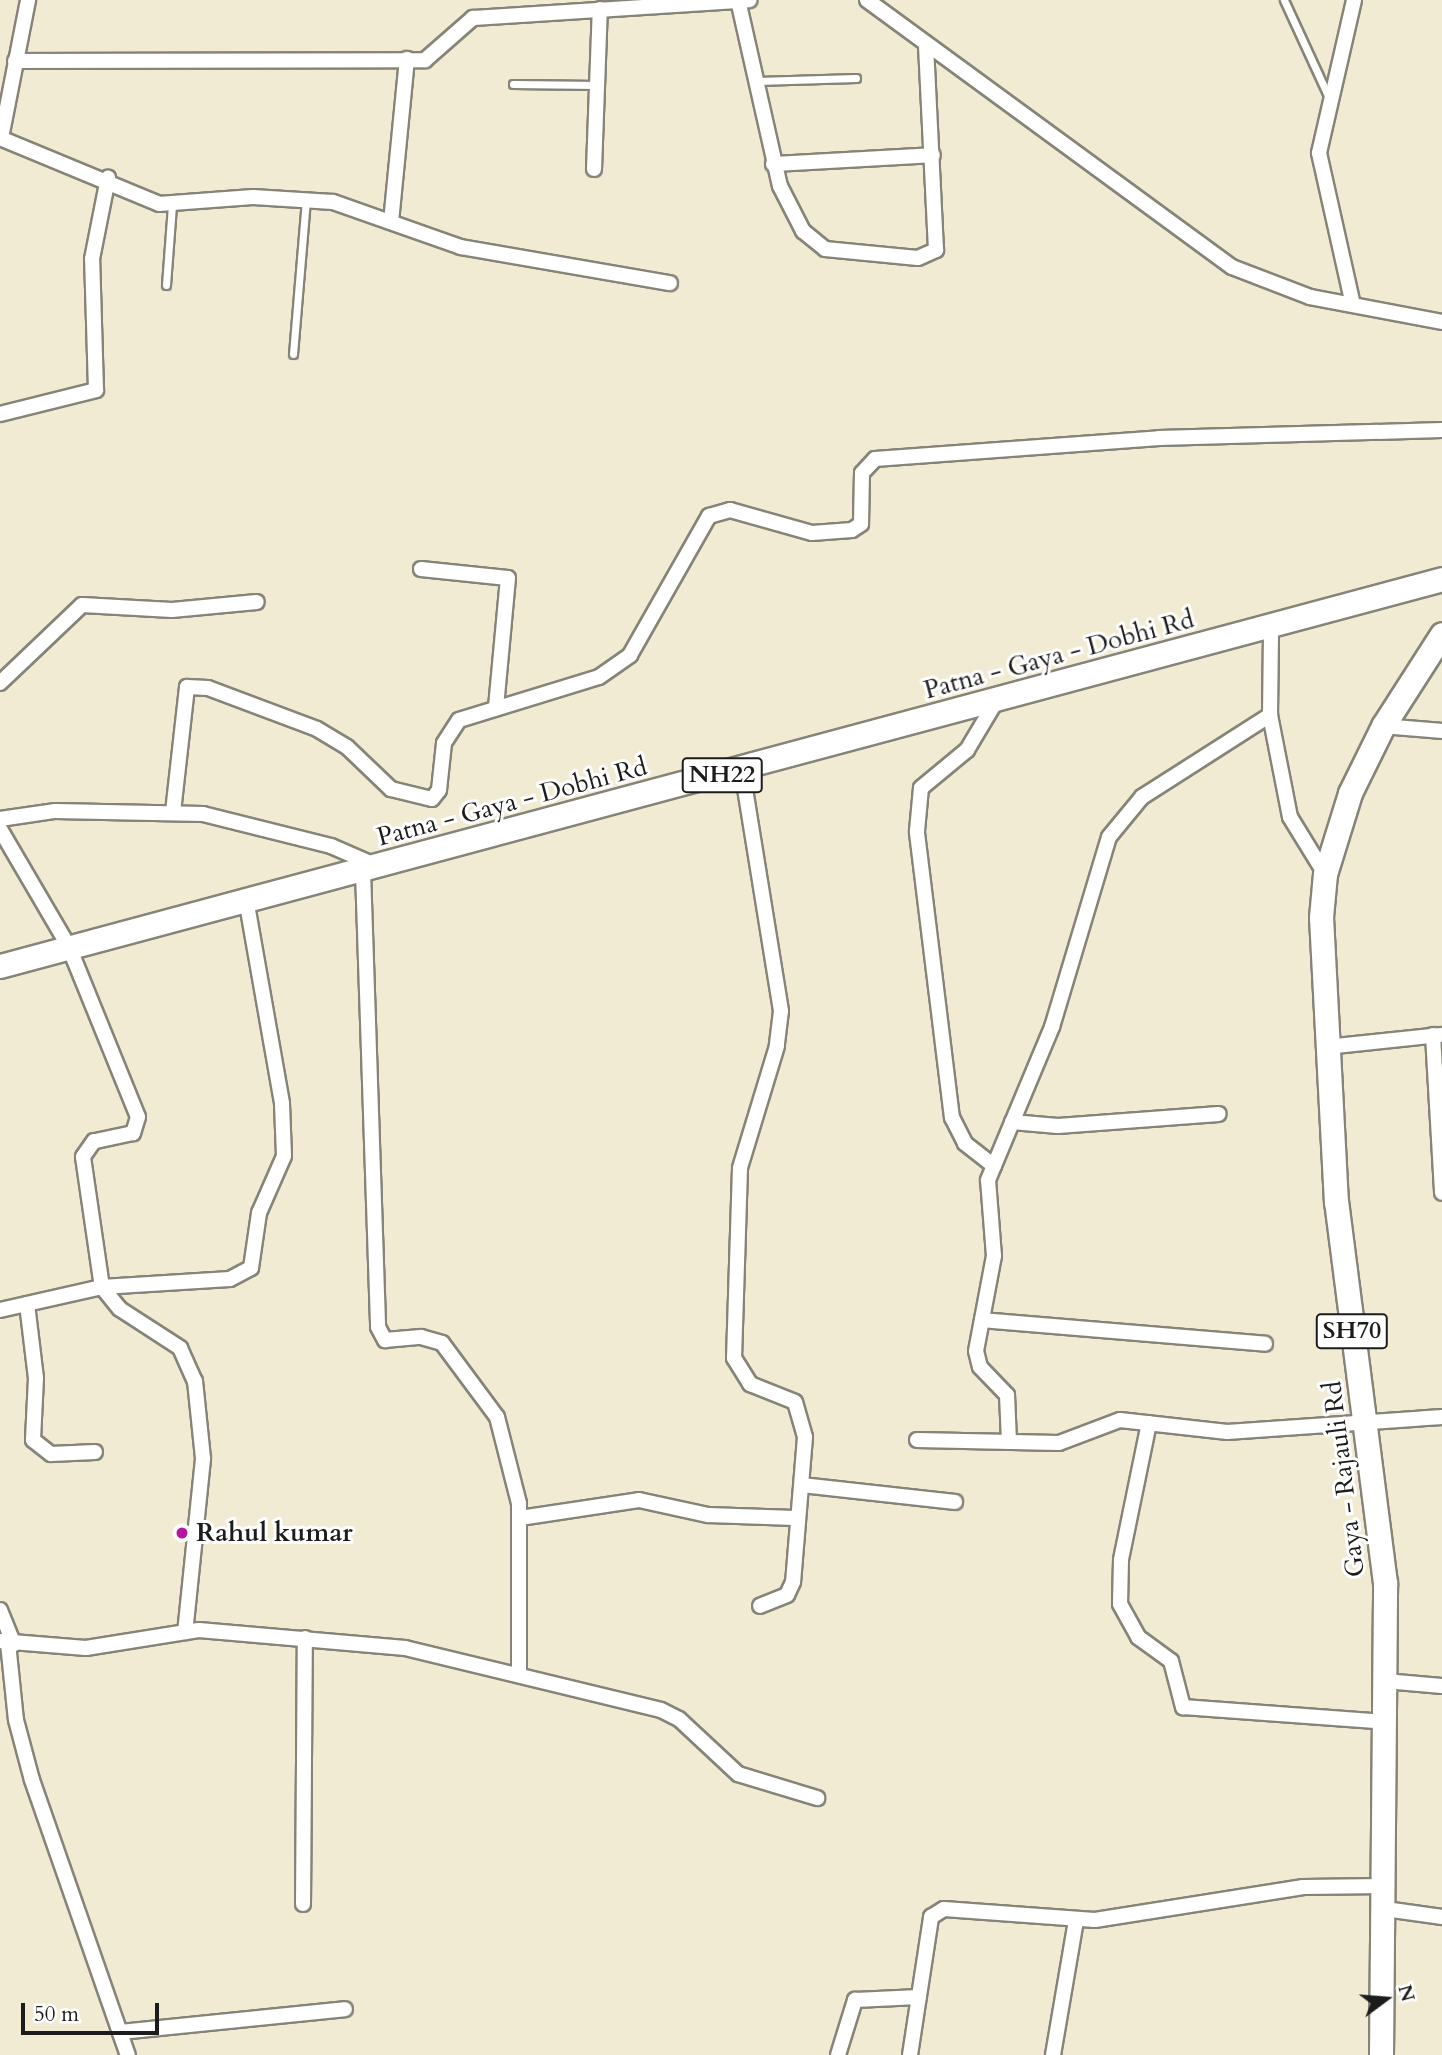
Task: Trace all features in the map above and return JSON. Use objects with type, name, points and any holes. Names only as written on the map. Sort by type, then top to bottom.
[{"type":"main road","name":"Patna - Gaya - Dobhi Rd","points":[[0,966],[995,703],[1442,579]]},
{"type":"main road","name":"Gaya - Rajauli Rd","points":[[1381,2055],[1385,1898],[1382,1543],[1368,1423],[1343,1271],[1326,1047],[1325,874],[1350,793],[1383,726],[1442,634]]},
{"type":"street","points":[[28,0],[0,138],[108,178],[149,201],[172,205],[306,199],[391,222],[461,247],[670,283]]},
{"type":"street","points":[[738,0],[752,82],[773,164],[792,214],[813,242],[842,252],[918,258],[938,246],[926,44]]},
{"type":"street","points":[[15,61],[432,57],[473,18],[749,0]]},
{"type":"street","points":[[867,0],[1232,267],[1310,297],[1442,321]]},
{"type":"street","points":[[1353,305],[1319,153],[1354,0]]},
{"type":"street","points":[[594,169],[600,9]]},
{"type":"street","points":[[391,222],[407,59]]},
{"type":"street","points":[[773,164],[933,155]]},
{"type":"street","points":[[0,414],[96,390],[93,259],[108,178]]},
{"type":"street","points":[[173,812],[181,694],[187,687],[208,688],[317,729],[391,789],[425,800],[439,790],[444,743],[452,726],[617,666],[641,642],[709,516],[730,510],[819,534],[858,527],[862,473],[875,459],[1159,438],[1442,430]]},
{"type":"street","points":[[421,569],[508,578],[496,708]]},
{"type":"street","points":[[0,683],[82,605],[172,610],[257,602]]},
{"type":"street","points":[[1271,626],[1270,715],[1290,817],[1325,874]]},
{"type":"street","points":[[994,1166],[965,1143],[952,1118],[917,831],[921,788],[967,750],[995,703]]},
{"type":"street","points":[[1009,1442],[1007,1395],[976,1360],[994,1256],[987,1196],[994,1166],[1052,1027],[1109,838],[1142,797],[1270,715]]},
{"type":"street","points":[[1383,726],[1442,731]]},
{"type":"street","points":[[742,770],[781,1011],[777,1046],[740,1168],[734,1358],[750,1384],[795,1402],[804,1437],[802,1485],[795,1518],[793,1582],[787,1595],[760,1606]]},
{"type":"street","points":[[0,819],[55,811],[173,812],[287,834],[371,869],[378,1327],[385,1340],[434,1339],[452,1351],[497,1417],[520,1518],[519,1675]]},
{"type":"street","points":[[0,829],[69,947],[138,1117],[133,1133],[94,1141],[83,1157],[102,1287],[120,1309],[180,1348],[194,1381],[203,1458],[185,1632]]},
{"type":"street","points":[[0,1310],[102,1287],[230,1279],[255,1261],[259,1213],[284,1156],[282,1103],[246,899]]},
{"type":"street","points":[[1326,1047],[1438,1035],[1442,1193]]},
{"type":"street","points":[[1012,1122],[1058,1126],[1219,1114]]},
{"type":"street","points":[[27,1304],[36,1378],[33,1440],[51,1454],[94,1452]]},
{"type":"street","points":[[982,1321],[1265,1344]]},
{"type":"street","points":[[917,1440],[1059,1443],[1106,1422],[1150,1423],[1227,1432],[1442,1417]]},
{"type":"street","points":[[1150,1423],[1121,1560],[1120,1604],[1138,1637],[1171,1661],[1183,1707],[1385,1722]]},
{"type":"street","points":[[802,1485],[955,1502]]},
{"type":"street","points":[[520,1518],[639,1500],[708,1515],[795,1518]]},
{"type":"street","points":[[0,1610],[20,1738],[128,2055]]},
{"type":"street","points":[[7,1643],[97,1647],[185,1632],[305,1638],[405,1648],[661,1710],[679,1718],[738,1774],[817,1798]]},
{"type":"street","points":[[303,1904],[305,1638]]},
{"type":"street","points":[[1385,1681],[1442,1686]]},
{"type":"street","points":[[910,2055],[937,1912],[973,1909],[1076,1920],[1303,1887],[1385,1898],[1442,1917]]},
{"type":"street","points":[[1053,2055],[1076,1920]]},
{"type":"street","points":[[838,2055],[855,2000],[919,1997]]},
{"type":"street","points":[[120,2032],[345,2009]]},
{"type":"lane","points":[[1284,0],[1331,102]]},
{"type":"lane","points":[[752,82],[856,78]]},
{"type":"lane","points":[[513,84],[598,85]]},
{"type":"lane","points":[[293,354],[306,199]]},
{"type":"lane","points":[[166,285],[172,205]]},
{"type":"place","name":"Rahul kumar","points":[[182,1533]]}]
